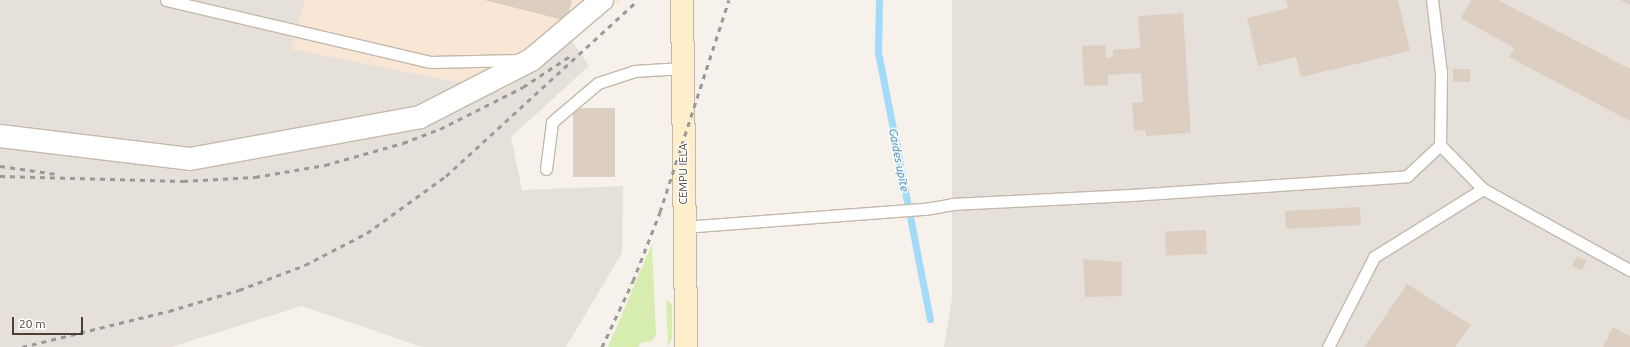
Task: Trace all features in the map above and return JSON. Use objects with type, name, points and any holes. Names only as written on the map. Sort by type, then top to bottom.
[{"type":"main road","name":"CEMPU IELA","points":[[682,0],[683,227],[686,347]]},
{"type":"street","points":[[0,136],[190,159],[420,117],[531,60],[602,0]]},
{"type":"lane","points":[[166,0],[431,62],[531,60]]},
{"type":"lane","points":[[1432,0],[1441,72],[1440,145],[1482,189],[1630,270]]},
{"type":"lane","points":[[546,169],[552,122],[598,83],[634,71],[683,68]]},
{"type":"lane","points":[[683,227],[925,209],[952,204],[1131,196],[1407,176],[1440,145]]},
{"type":"lane","points":[[1328,347],[1374,257],[1482,189]]},
{"type":"shaded area","points":[[0,0],[305,0],[291,49],[502,91],[572,41],[589,66],[511,137],[522,190],[623,186],[622,253],[566,347],[422,347],[302,306],[171,347],[0,347]]},
{"type":"shaded area","points":[[305,0],[620,0],[571,41],[502,91],[290,49]]},
{"type":"shaded area","points":[[952,0],[1630,0],[1630,347],[944,347],[952,298]]},
{"type":"green space","points":[[652,244],[656,335],[652,341],[641,343],[638,347],[608,347]]},
{"type":"green space","points":[[666,300],[672,304],[672,339],[668,347]]},
{"type":"building","points":[[484,0],[572,0],[567,21]]},
{"type":"building","points":[[1286,0],[1398,0],[1410,51],[1301,77],[1296,57],[1258,66],[1247,18],[1288,8]]},
{"type":"building","points":[[1471,0],[1498,0],[1630,69],[1630,121],[1509,57],[1514,48],[1461,18]]},
{"type":"building","points":[[1620,0],[1630,0],[1630,5]]},
{"type":"building","points":[[1183,13],[1191,133],[1146,136],[1145,130],[1134,131],[1132,103],[1143,102],[1141,73],[1108,75],[1108,85],[1084,86],[1082,46],[1106,45],[1106,58],[1113,57],[1113,50],[1140,48],[1138,16]]},
{"type":"building","points":[[1453,69],[1470,69],[1470,82],[1453,82]]},
{"type":"building","points":[[573,108],[615,108],[615,177],[573,177]]},
{"type":"building","points":[[1360,207],[1361,225],[1286,229],[1285,211]]},
{"type":"building","points":[[1206,230],[1207,254],[1166,255],[1165,231]]},
{"type":"building","points":[[1577,256],[1587,261],[1582,271],[1572,266]]},
{"type":"building","points":[[1083,259],[1122,262],[1122,296],[1085,297]]},
{"type":"building","points":[[1407,284],[1471,325],[1455,347],[1364,347]]},
{"type":"building","points":[[1613,327],[1630,336],[1630,347],[1603,347]]},
{"type":"waterway","name":"Gaides upīte","points":[[879,0],[878,52],[930,319]]},
{"type":"railway","points":[[22,347],[169,311],[239,290],[305,265],[367,233],[446,176],[638,0]]},
{"type":"railway","points":[[602,347],[633,281],[660,212],[729,0]]},
{"type":"railway","points":[[0,176],[183,181],[255,177],[325,165],[403,143],[440,129],[523,87],[570,56]]},
{"type":"railway","points":[[0,166],[56,174]]}]
